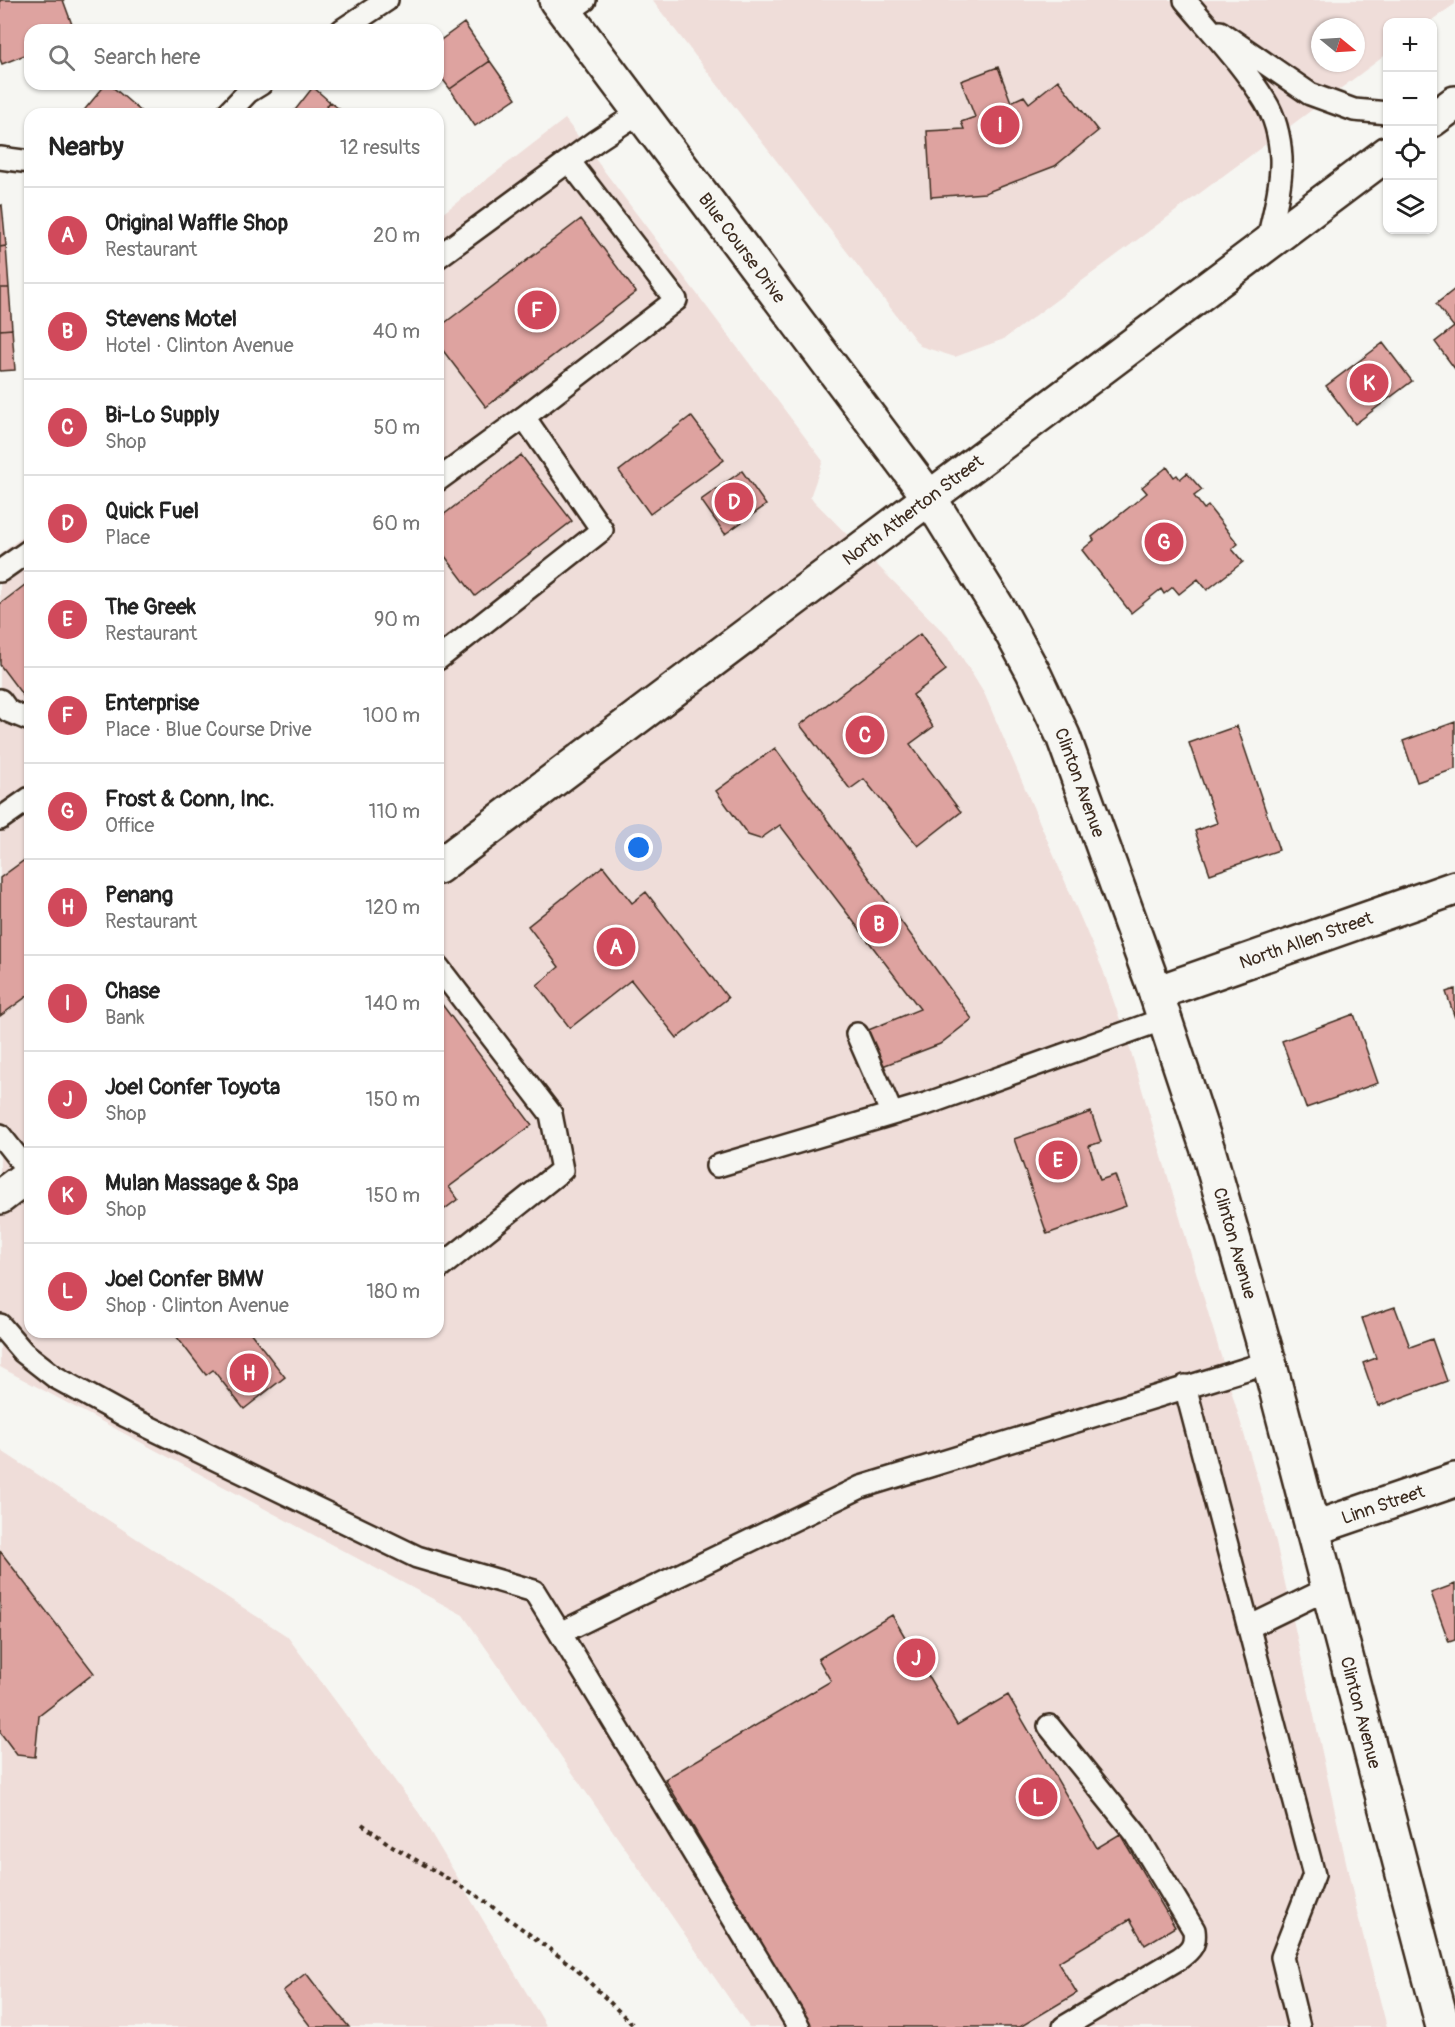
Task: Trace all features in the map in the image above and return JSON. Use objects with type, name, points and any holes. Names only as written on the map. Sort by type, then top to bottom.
[{"type":"street","name":"Blue Course Drive","points":[[569,4],[640,112],[929,497]]},
{"type":"street","name":"North Atherton Street","points":[[444,859],[1383,157]]},
{"type":"street","name":"Clinton Avenue","points":[[929,497],[1001,614],[1033,672],[1063,736],[1160,1006],[1209,1153],[1269,1362],[1443,2027]]},
{"type":"street","name":"North Allen Street","points":[[1160,1006],[1455,888]]},
{"type":"street","points":[[0,1197],[24,1179]]},
{"type":"street","name":"Linn Street","points":[[1312,1529],[1455,1480]]},
{"type":"street","points":[[1451,2027],[1455,2025]]},
{"type":"lane","points":[[351,24],[387,0]]},
{"type":"lane","points":[[1185,0],[1205,21],[1266,102],[1278,132],[1281,158],[1279,184],[1267,244]]},
{"type":"lane","points":[[1205,21],[1310,94],[1354,110],[1383,113]]},
{"type":"lane","points":[[233,108],[251,90]]},
{"type":"lane","points":[[444,253],[640,112]]},
{"type":"lane","points":[[0,158],[24,161]]},
{"type":"lane","points":[[444,468],[524,417],[676,300],[569,161]]},
{"type":"lane","points":[[444,654],[602,530],[524,417]]},
{"type":"lane","points":[[0,571],[24,554]]},
{"type":"lane","points":[[0,700],[8,711],[24,718]]},
{"type":"lane","points":[[0,819],[24,802]]},
{"type":"lane","points":[[444,975],[551,1114],[562,1170],[444,1264]]},
{"type":"lane","points":[[717,1166],[942,1099],[1160,1006]]},
{"type":"lane","points":[[857,1034],[892,1114]]},
{"type":"lane","points":[[0,1135],[24,1166]]},
{"type":"lane","points":[[0,1325],[23,1352],[55,1377],[126,1416],[417,1557],[534,1591],[799,2027]]},
{"type":"lane","points":[[560,1633],[861,1487],[1269,1362]]},
{"type":"lane","points":[[1185,1386],[1314,1875],[1282,1957],[1299,2027]]},
{"type":"lane","points":[[1250,1627],[1327,1589]]},
{"type":"lane","points":[[1049,1726],[1136,1834],[1194,1930],[1196,1940],[1190,1950],[1180,1958],[1064,2027]]},
{"type":"path","points":[[362,1824],[389,1844],[478,1897],[575,1968],[635,2027]]},
{"type":"shaded area","points":[[652,0],[1455,0],[1455,4],[1435,18],[1383,18],[1383,57],[1365,70],[1365,18],[1311,18],[1311,72],[1363,72],[1004,339],[955,357],[920,346]]},
{"type":"shaded area","points":[[565,119],[823,461],[810,497],[952,641],[985,695],[1103,970],[1131,1052],[1276,1542],[1357,1912],[1387,2027],[749,2027],[463,1615],[0,1367],[0,554],[24,536],[24,1338],[444,1338],[444,212]]},
{"type":"shaded area","points":[[0,1450],[287,1636],[419,1813],[547,2027],[0,2027]]},
{"type":"building","points":[[0,0],[63,0],[72,24],[24,24],[24,55],[2,64],[0,59]]},
{"type":"building","points":[[464,23],[490,61],[450,89],[444,81],[444,38]]},
{"type":"building","points":[[490,61],[516,98],[475,126],[450,89]]},
{"type":"building","points":[[998,67],[1011,102],[1024,96],[1029,103],[1058,80],[1098,131],[1055,166],[985,193],[931,197],[927,131],[964,129],[961,122],[975,117],[961,81]]},
{"type":"building","points":[[101,90],[116,90],[137,108],[86,108]]},
{"type":"building","points":[[311,90],[316,90],[330,102],[326,108],[297,108]]},
{"type":"building","points":[[330,102],[338,108],[326,108]]},
{"type":"building","points":[[2,205],[6,246],[0,247],[0,206]]},
{"type":"building","points":[[581,219],[636,292],[486,407],[444,352],[444,323]]},
{"type":"building","points":[[6,246],[9,288],[0,288],[0,247]]},
{"type":"building","points":[[0,288],[9,288],[12,329],[0,330]]},
{"type":"building","points":[[1455,289],[1455,369],[1435,342],[1454,327],[1436,304]]},
{"type":"building","points":[[12,329],[15,370],[0,371],[0,330]]},
{"type":"building","points":[[1383,343],[1412,381],[1355,424],[1326,386]]},
{"type":"building","points":[[691,416],[724,460],[650,514],[619,471]]},
{"type":"building","points":[[521,455],[572,521],[475,596],[444,555],[444,514]]},
{"type":"building","points":[[1167,467],[1174,477],[1177,475],[1180,479],[1187,473],[1202,490],[1194,496],[1204,509],[1208,506],[1238,544],[1232,549],[1243,562],[1207,590],[1198,579],[1179,594],[1173,587],[1164,594],[1161,589],[1131,613],[1082,550],[1094,540],[1092,537],[1147,493],[1142,487]]},
{"type":"building","points":[[742,471],[766,505],[725,534],[701,500]]},
{"type":"building","points":[[24,586],[24,697],[0,665],[0,604]]},
{"type":"building","points":[[920,634],[946,670],[913,695],[933,727],[910,744],[961,812],[918,846],[864,779],[850,789],[800,725]]},
{"type":"building","points":[[1455,722],[1455,769],[1417,782],[1403,741]]},
{"type":"building","points":[[1237,726],[1279,850],[1210,874],[1195,831],[1217,823],[1189,743]]},
{"type":"building","points":[[775,748],[972,1019],[940,1044],[880,1067],[866,1031],[920,1009],[780,825],[760,839],[748,835],[716,791]]},
{"type":"building","points":[[24,860],[24,998],[0,1016],[0,878]]},
{"type":"building","points":[[603,866],[632,903],[646,892],[728,998],[677,1038],[631,980],[570,1028],[537,985],[559,967],[528,926]]},
{"type":"building","points":[[1455,989],[1455,1018],[1446,992]]},
{"type":"building","points":[[444,1007],[532,1125],[449,1187],[458,1199],[444,1210]]},
{"type":"building","points":[[1354,1014],[1378,1083],[1306,1108],[1282,1041]]},
{"type":"building","points":[[1091,1112],[1101,1142],[1089,1146],[1100,1180],[1115,1175],[1126,1206],[1047,1234],[1014,1139]]},
{"type":"building","points":[[1395,1307],[1410,1347],[1432,1339],[1447,1381],[1378,1406],[1363,1363],[1376,1358],[1362,1318]]},
{"type":"building","points":[[178,1338],[255,1338],[285,1377],[244,1409],[213,1370],[206,1375]]},
{"type":"building","points":[[0,1551],[94,1673],[39,1716],[35,1757],[17,1755],[0,1732]]},
{"type":"building","points":[[1455,1584],[1455,1640],[1449,1642],[1431,1593]]},
{"type":"building","points":[[892,1615],[957,1725],[1008,1695],[1097,1848],[1120,1834],[1175,1927],[1145,1945],[1130,1919],[1058,1962],[1077,1993],[1020,2027],[811,2027],[665,1779],[831,1681],[818,1659]]},
{"type":"building","points":[[306,1973],[349,2027],[311,2027],[283,1991]]},
{"type":"place","name":"Chase","points":[[1000,125]]},
{"type":"place","name":"Enterprise","points":[[537,310]]},
{"type":"place","name":"Mulan Massage & Spa","points":[[1369,383]]},
{"type":"place","name":"Quick Fuel","points":[[734,502]]},
{"type":"place","name":"Frost & Conn, Inc.","points":[[1164,542]]},
{"type":"place","name":"Bi-Lo Supply","points":[[865,735]]},
{"type":"place","name":"Stevens Motel","points":[[879,924]]},
{"type":"place","name":"Original Waffle Shop","points":[[616,947]]},
{"type":"place","name":"The Greek","points":[[1058,1160]]},
{"type":"place","name":"Penang","points":[[249,1373]]},
{"type":"place","name":"Joel Confer Toyota","points":[[916,1658]]},
{"type":"place","name":"Joel Confer BMW","points":[[1038,1797]]}]
